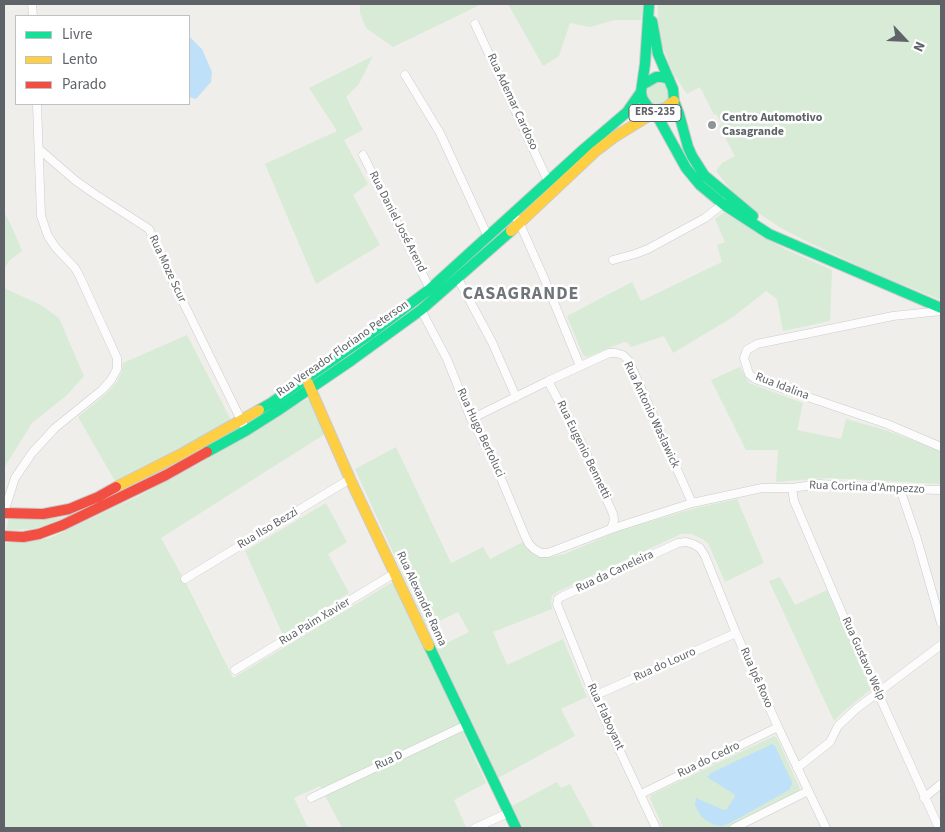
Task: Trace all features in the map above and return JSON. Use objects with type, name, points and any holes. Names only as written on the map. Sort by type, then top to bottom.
[{"type":"main road","name":"ERS-235","points":[[650,4],[658,54],[673,89],[674,101],[688,146],[697,165],[704,175],[760,222],[815,254]]},
{"type":"main road","name":"ERS-235","points":[[650,4],[642,98],[644,103],[655,112],[686,168],[700,185],[722,204],[769,234],[941,310]]},
{"type":"main road","points":[[642,89],[656,78],[669,79]]},
{"type":"main road","name":"Rua Vereador Floriano Peterson","points":[[4,536],[23,537],[39,534],[63,525],[166,475],[247,430],[430,289],[627,112],[642,89]]},
{"type":"main road","points":[[655,112],[667,107],[674,101]]},
{"type":"main road","name":"Rua Vereador Floriano Peterson","points":[[4,512],[43,514],[69,509],[183,453],[352,360],[421,310],[458,279],[520,224],[596,151],[655,112]]},
{"type":"main road","name":"Rua Alexandre Rama","points":[[308,384],[350,479],[516,828]]},
{"type":"street","name":"Rua Ademar Cardoso","points":[[475,24],[548,181]]},
{"type":"street","points":[[405,75],[440,133],[488,237]]},
{"type":"street","points":[[4,512],[15,478],[32,453],[55,428],[102,390],[111,380],[117,369],[117,358],[80,277],[75,268],[56,248],[48,236],[41,216],[37,105]]},
{"type":"street","name":"Rua Moze Scur","points":[[39,149],[76,181],[149,228],[164,264],[247,430]]},
{"type":"street","name":"Rua Daniel José Arend","points":[[363,155],[430,289]]},
{"type":"street","points":[[613,260],[648,249],[705,218],[722,204],[726,194]]},
{"type":"street","points":[[513,214],[520,224],[544,278],[580,366]]},
{"type":"street","points":[[458,279],[492,342],[516,397]]},
{"type":"street","name":"Rua Hugo Bertoluci","points":[[421,310],[446,359],[471,419],[495,464],[525,536],[529,544],[541,553]]},
{"type":"street","name":"Rua Idalina","points":[[941,310],[885,317],[757,344],[747,350],[744,358],[749,374],[755,379],[887,424],[941,447]]},
{"type":"street","name":"Rua Antonio Waslawick","points":[[471,419],[609,353],[623,355],[629,360],[692,503]]},
{"type":"street","name":"Rua Eugenio Bennetti","points":[[548,381],[584,448],[613,514],[614,520],[611,529]]},
{"type":"street","name":"Rua Ilso Bezzi","points":[[185,579],[350,479]]},
{"type":"street","name":"Rua Cortina d'Ampezzo","points":[[541,553],[548,553],[611,529],[692,503],[762,488],[792,488],[819,484],[941,490]]},
{"type":"street","name":"Rua Gustavo Welp","points":[[792,488],[794,501],[845,620],[939,828]]},
{"type":"street","points":[[900,489],[917,539],[941,623]]},
{"type":"street","name":"Rua Ipê Roxo","points":[[678,543],[686,542],[700,548],[710,567],[736,633],[826,828]]},
{"type":"street","name":"Rua da Caneleira","points":[[557,604],[561,597],[678,543]]},
{"type":"street","name":"Rua Paim Xavier","points":[[235,670],[395,573]]},
{"type":"street","name":"Rua Flaboyant","points":[[557,604],[594,696],[656,828]]},
{"type":"street","name":"Rua do Louro","points":[[594,696],[736,633]]},
{"type":"street","points":[[797,768],[830,742],[838,726],[856,709],[941,645]]},
{"type":"street","name":"Rua D","points":[[311,798],[466,725]]},
{"type":"street","name":"Rua do Cedro","points":[[640,794],[778,727]]},
{"type":"street","points":[[924,798],[941,784]]},
{"type":"street","points":[[734,828],[808,791]]},
{"type":"street","points":[[475,828],[508,813]]},
{"type":"green space","points":[[360,4],[482,4],[393,47],[366,28],[360,13]]},
{"type":"green space","points":[[508,4],[643,4],[641,20],[614,20],[590,27],[570,23],[559,56],[543,66]]},
{"type":"green space","points":[[658,4],[941,4],[941,300],[872,272],[802,239],[758,213],[733,193],[716,171],[722,163],[735,156],[719,126],[722,124],[716,114],[714,115],[700,87],[687,94],[673,73],[660,40]]},
{"type":"green space","points":[[373,56],[359,84],[346,97],[363,130],[344,140],[368,184],[353,195],[380,245],[316,284],[265,164],[337,131],[309,88]]},
{"type":"green space","points":[[658,83],[666,86],[669,94],[666,102],[658,105],[650,102],[647,94],[650,86]]},
{"type":"green space","points":[[726,211],[760,235],[787,250],[832,270],[830,321],[783,331],[777,299],[766,291],[733,317],[673,353],[664,336],[631,347],[628,343],[624,342],[590,356],[586,357],[583,355],[567,316],[632,282],[641,301],[722,262],[717,245],[725,242],[715,219]]},
{"type":"green space","points":[[4,212],[22,251],[9,261],[4,269]]},
{"type":"green space","points":[[4,288],[41,305],[59,318],[84,376],[66,396],[32,423],[4,468]]},
{"type":"green space","points":[[187,335],[231,420],[115,481],[78,417],[105,395],[117,382],[123,363]]},
{"type":"green space","points":[[740,367],[749,383],[803,403],[797,430],[841,439],[846,419],[885,430],[941,451],[941,484],[827,478],[776,482],[778,450],[746,450],[711,380]]},
{"type":"green space","points":[[307,399],[310,401],[325,434],[161,538],[187,585],[233,678],[391,583],[396,585],[486,783],[454,800],[466,827],[342,828],[320,786],[294,798],[308,828],[4,828],[4,543],[50,538],[137,497],[199,464]]},
{"type":"green space","points":[[233,430],[234,432],[174,466],[54,524],[30,529],[6,530],[9,518],[62,518],[135,483]]},
{"type":"green space","points":[[396,447],[451,563],[483,547],[490,559],[523,542],[526,548],[541,557],[565,554],[618,531],[692,509],[737,499],[764,563],[725,582],[708,543],[691,534],[681,534],[557,592],[552,596],[552,609],[493,632],[507,665],[563,639],[587,697],[561,709],[575,736],[498,778],[437,648],[469,632],[458,612],[427,627],[355,469]]},
{"type":"green space","points":[[326,503],[347,542],[328,554],[349,593],[283,635],[245,551]]},
{"type":"green space","points":[[780,577],[795,605],[827,590],[870,688],[834,721],[769,581]]},
{"type":"green space","points":[[774,736],[777,738],[800,789],[798,793],[727,828],[663,828],[650,798],[651,795]]},
{"type":"green space","points":[[557,782],[561,788],[570,784],[594,828],[523,828],[512,806]]},
{"type":"water","points":[[190,37],[202,49],[212,72],[211,82],[196,99],[190,97]]},
{"type":"water","points":[[772,744],[775,746],[792,782],[789,790],[722,826],[715,825],[701,816],[695,805],[696,798],[726,810],[735,797],[734,794],[707,777],[711,773]]},
{"type":"traffic: fast","points":[[649,4],[642,98],[648,107],[655,112],[686,168],[700,185],[723,204],[769,234],[941,308]]},
{"type":"traffic: fast","points":[[652,21],[658,54],[673,89],[674,101],[692,156],[704,175],[753,216]]},
{"type":"traffic: fast","points":[[642,85],[656,77],[669,79]]},
{"type":"traffic: fast","points":[[259,410],[369,335],[430,289],[627,112],[641,92]]},
{"type":"traffic: fast","points":[[207,452],[277,411],[421,310],[511,231]]},
{"type":"traffic: fast","points":[[429,646],[516,828]]},
{"type":"traffic: slow","points":[[511,231],[596,151],[613,138],[674,101]]},
{"type":"traffic: slow","points":[[308,383],[350,479],[429,646]]},
{"type":"traffic: slow","points":[[116,487],[183,453],[259,410]]},
{"type":"traffic: jam","points":[[4,536],[23,537],[39,534],[63,525],[166,475],[207,452]]},
{"type":"traffic: jam","points":[[4,513],[43,514],[69,509],[116,487]]},
{"type":"place","name":"Centro Automotivo Casagrande","points":[[712,125]]},
{"type":"district","name":"CASAGRANDE","points":[[521,295]]}]
